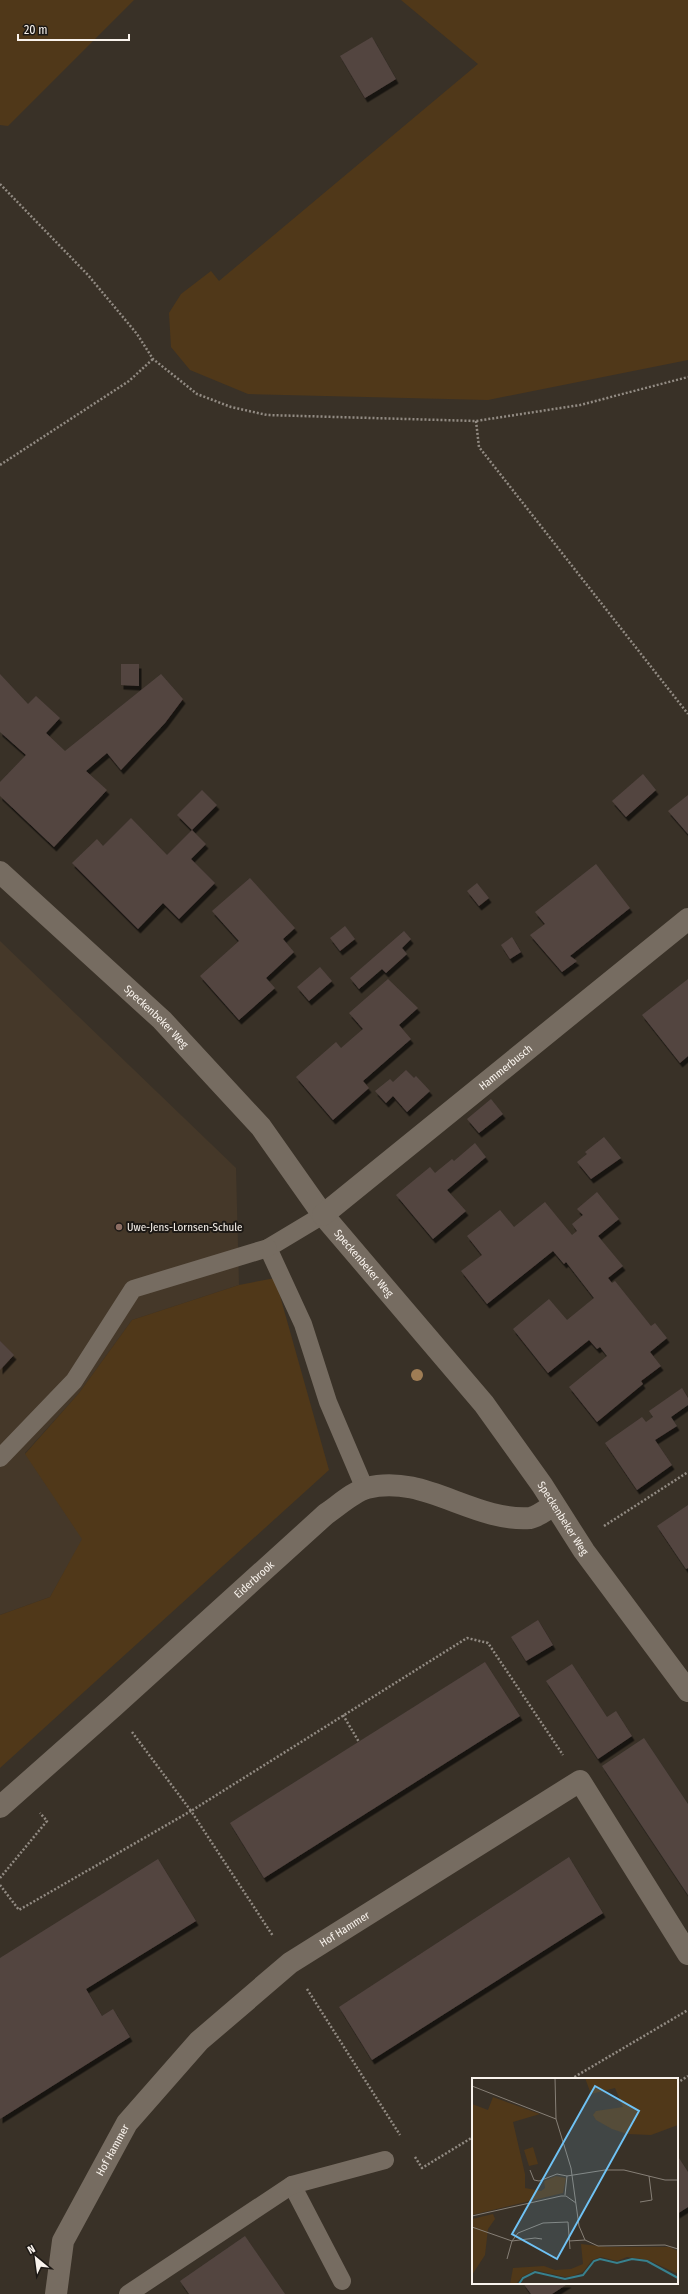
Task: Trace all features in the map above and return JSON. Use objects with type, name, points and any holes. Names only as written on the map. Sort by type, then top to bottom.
[{"type":"street","name":"Speckenbeker Weg","points":[[0,872],[162,1020],[261,1127],[323,1216],[484,1404],[584,1551],[688,1691]]},
{"type":"street","name":"Hammerbusch","points":[[323,1216],[688,919]]},
{"type":"street","name":"Eiderbrook","points":[[0,1807],[326,1514],[365,1488],[389,1484],[413,1487],[502,1516],[531,1518],[554,1505]]},
{"type":"street","points":[[580,1781],[688,1954]]},
{"type":"street","name":"Hof Hammer","points":[[56,2294],[63,2241],[127,2123],[199,2041],[290,1963],[580,1781]]},
{"type":"lane","points":[[0,1458],[74,1381],[133,1289],[268,1248],[323,1216]]},
{"type":"lane","points":[[268,1248],[303,1324],[328,1402],[365,1488]]},
{"type":"lane","points":[[128,2294],[292,2185],[385,2160]]},
{"type":"lane","points":[[292,2185],[342,2281]]},
{"type":"path","points":[[0,184],[88,275],[137,334],[153,359],[197,394],[231,408],[267,415],[476,421],[580,405],[688,377]]},
{"type":"path","points":[[0,465],[129,381],[153,359]]},
{"type":"path","points":[[476,421],[479,447],[688,714]]},
{"type":"path","points":[[617,1517],[688,1472]]},
{"type":"path","points":[[0,1885],[19,1910],[191,1811],[467,1638],[488,1643],[580,1781]]},
{"type":"path","points":[[113,1707],[191,1811],[405,2141]]},
{"type":"path","points":[[343,1715],[359,1742]]},
{"type":"path","points":[[0,1878],[48,1821],[41,1813],[35,1817]]},
{"type":"path","points":[[573,2078],[688,2010]]},
{"type":"path","points":[[678,2082],[688,2076]]},
{"type":"path","points":[[413,2155],[422,2168],[472,2138]]},
{"type":"shaded area","points":[[0,0],[134,0],[8,126],[0,125]]},
{"type":"shaded area","points":[[401,0],[688,0],[688,360],[488,400],[248,394],[190,370],[171,347],[169,313],[181,294],[211,271],[219,281],[478,64]]},
{"type":"shaded area","name":"Uwe-Jens-Lornsen-Schule","points":[[0,941],[236,1168],[239,1285],[132,1320],[79,1393],[25,1453],[83,1539],[50,1597],[0,1615]]},
{"type":"shaded area","points":[[275,1278],[329,1470],[0,1768],[0,1615],[50,1597],[82,1539],[25,1454],[79,1393],[132,1320],[239,1285]]},
{"type":"building","points":[[372,37],[396,79],[365,98],[340,56]]},
{"type":"building","points":[[121,664],[139,664],[139,686],[121,685]]},
{"type":"building","points":[[0,674],[28,704],[36,696],[60,718],[46,733],[65,751],[161,674],[183,699],[165,723],[121,770],[107,753],[86,771],[107,790],[54,847],[0,796],[0,782],[26,755],[0,732]]},
{"type":"building","points":[[643,774],[656,790],[626,817],[612,801]]},
{"type":"building","points":[[202,790],[217,805],[192,830],[177,815]]},
{"type":"building","points":[[688,795],[688,834],[668,811]]},
{"type":"building","points":[[131,818],[167,855],[192,830],[206,844],[191,859],[215,883],[179,919],[163,903],[138,929],[72,863],[97,839],[103,846]]},
{"type":"building","points":[[596,864],[630,908],[570,956],[577,961],[562,972],[530,935],[545,924],[535,912]]},
{"type":"building","points":[[250,878],[295,928],[283,939],[294,952],[266,978],[275,988],[239,1020],[200,976],[239,941],[212,911]]},
{"type":"building","points":[[477,883],[489,898],[479,906],[467,891]]},
{"type":"building","points":[[345,926],[355,939],[340,951],[330,938]]},
{"type":"building","points":[[404,931],[411,939],[402,948],[407,954],[386,973],[382,969],[359,989],[350,978]]},
{"type":"building","points":[[512,937],[521,952],[510,959],[501,945]]},
{"type":"building","points":[[320,967],[332,981],[309,1001],[297,987]]},
{"type":"building","points":[[388,979],[418,1008],[399,1025],[411,1039],[363,1081],[369,1088],[333,1120],[296,1077],[336,1042],[341,1048],[363,1029],[349,1013]]},
{"type":"building","points":[[688,979],[688,1056],[680,1063],[642,1015]]},
{"type":"building","points":[[406,1070],[414,1078],[416,1076],[430,1091],[407,1112],[393,1096],[386,1103],[375,1091],[390,1079],[393,1082]]},
{"type":"building","points":[[491,1099],[503,1114],[479,1133],[467,1119]]},
{"type":"building","points":[[604,1137],[621,1158],[591,1179],[577,1162],[587,1154],[585,1152]]},
{"type":"building","points":[[475,1143],[486,1157],[447,1190],[466,1211],[433,1239],[396,1195],[430,1167],[435,1173],[452,1159],[454,1161]]},
{"type":"building","points":[[597,1192],[619,1219],[598,1236],[623,1266],[608,1278],[612,1283],[615,1281],[651,1326],[655,1323],[667,1338],[650,1352],[661,1366],[641,1381],[643,1384],[597,1422],[569,1387],[607,1356],[600,1347],[597,1349],[589,1340],[548,1373],[513,1329],[549,1299],[567,1320],[594,1298],[566,1262],[564,1264],[553,1251],[487,1304],[461,1271],[482,1255],[467,1236],[500,1210],[514,1227],[545,1202],[572,1235],[577,1231],[572,1224],[583,1215],[577,1209]]},
{"type":"building","points":[[0,1341],[14,1355],[0,1370]]},
{"type":"building","points":[[682,1388],[688,1398],[688,1405],[671,1417],[677,1426],[655,1440],[672,1465],[637,1490],[605,1443],[642,1417],[646,1422],[653,1417],[649,1411]]},
{"type":"building","points":[[688,1505],[688,1568],[686,1569],[657,1526]]},
{"type":"building","points":[[538,1620],[553,1645],[526,1661],[511,1637]]},
{"type":"building","points":[[485,1662],[520,1716],[264,1878],[230,1823]]},
{"type":"building","points":[[572,1664],[607,1717],[616,1711],[632,1736],[598,1759],[546,1681]]},
{"type":"building","points":[[644,1738],[688,1804],[688,1895],[602,1766]]},
{"type":"building","points":[[569,1857],[603,1913],[372,2060],[339,2007]]},
{"type":"building","points":[[158,1859],[196,1921],[86,1989],[102,2016],[113,2009],[130,2037],[0,2119],[0,1958]]},
{"type":"building","points":[[678,2157],[688,2172],[688,2207],[678,2213]]},
{"type":"building","points":[[245,2236],[285,2294],[189,2294],[180,2281]]},
{"type":"building","points":[[524,2284],[567,2284],[552,2294],[531,2294]]},
{"type":"place","name":"Uwe-Jens-Lornsen-Schule","points":[[119,1227]]}]
